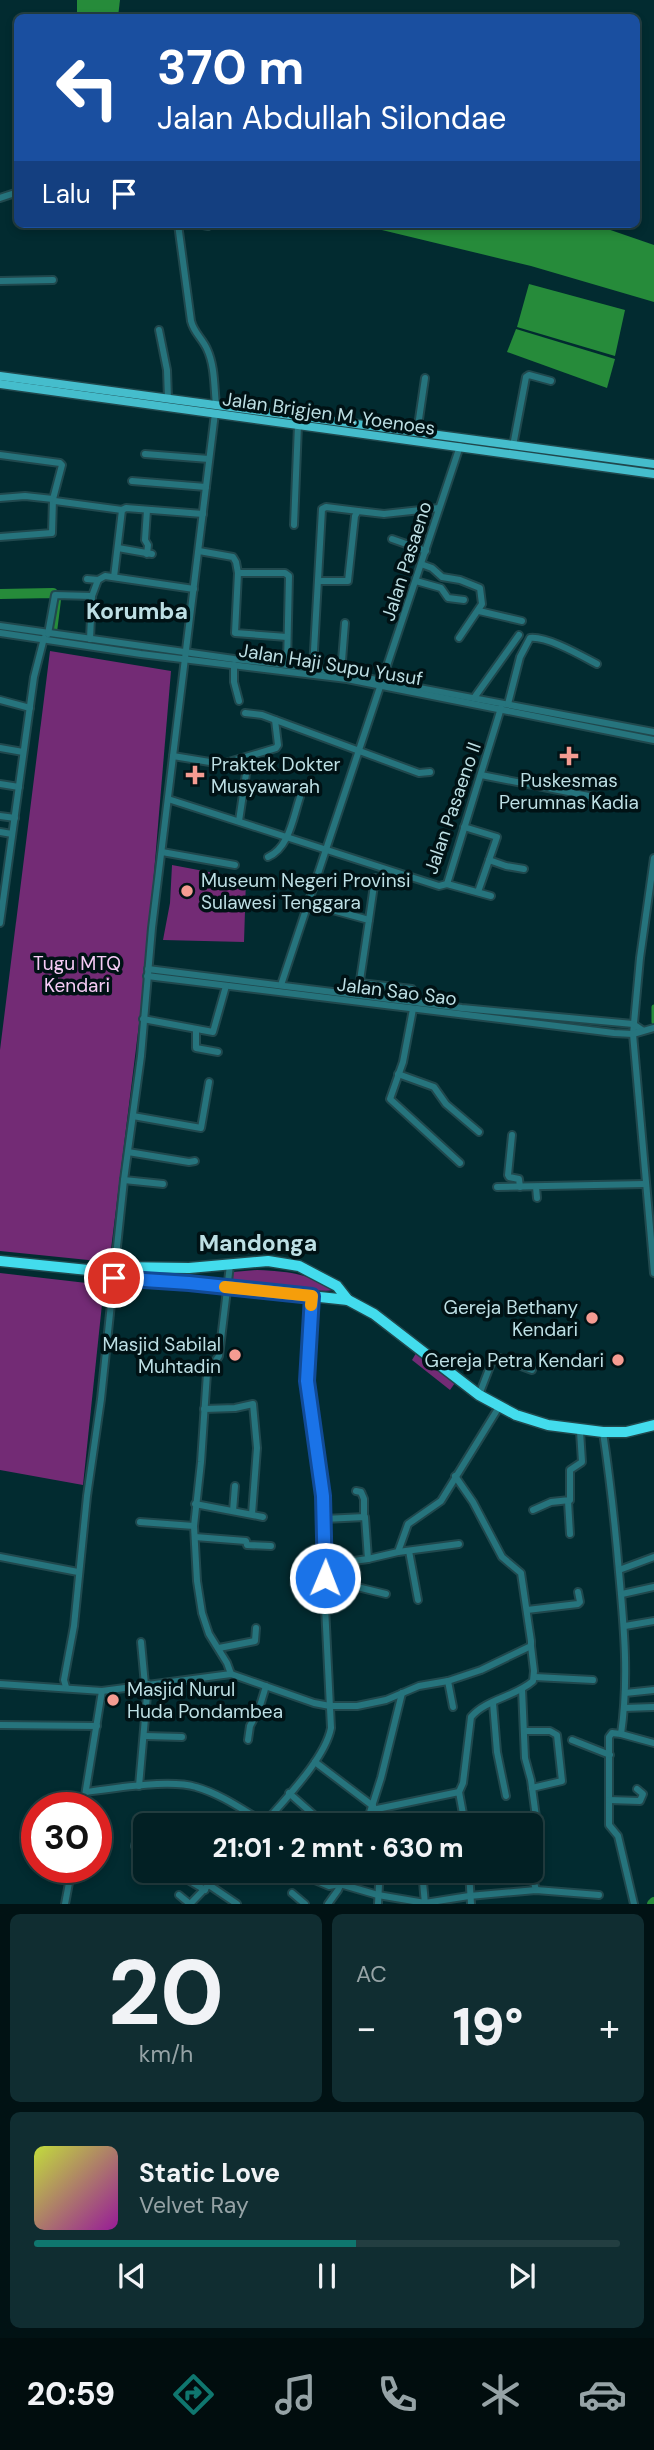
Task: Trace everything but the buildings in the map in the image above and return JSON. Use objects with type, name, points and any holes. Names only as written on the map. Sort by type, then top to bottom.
[{"type":"highway","points":[[0,1261],[348,1300]]},
{"type":"highway","points":[[115,1273],[268,1261],[299,1266],[337,1286],[348,1300],[377,1316],[479,1395],[534,1426],[626,1432],[654,1425]]},
{"type":"highway","points":[[331,1299],[337,1286]]},
{"type":"main road","name":"Jalan Brigjen M. Yoenoes","points":[[0,376],[168,399],[298,425],[417,433],[654,464]]},
{"type":"main road","name":"Jalan Brigjen M. Yoenoes","points":[[0,384],[216,409],[654,474]]},
{"type":"street","points":[[65,1687],[115,1273],[147,973],[216,409],[210,356],[202,339],[194,332],[191,321],[179,228]]},
{"type":"street","points":[[0,281],[54,280]]},
{"type":"street","points":[[159,330],[167,370],[168,399]]},
{"type":"street","points":[[513,446],[526,377],[529,375],[551,381]]},
{"type":"street","points":[[417,433],[425,378]]},
{"type":"street","points":[[295,525],[298,425]]},
{"type":"street","name":"Jalan Pasaeno","points":[[281,985],[460,446]]},
{"type":"street","points":[[145,454],[209,459]]},
{"type":"street","points":[[0,455],[61,463],[62,467],[54,500],[52,533],[0,537]]},
{"type":"street","points":[[132,481],[206,487]]},
{"type":"street","points":[[0,498],[38,496],[122,510],[126,508],[203,513]]},
{"type":"street","points":[[313,668],[322,508],[384,514],[439,508]]},
{"type":"street","points":[[114,577],[122,510]]},
{"type":"street","points":[[118,548],[150,554],[145,540],[147,510]]},
{"type":"street","points":[[318,580],[348,581],[355,516],[358,511]]},
{"type":"street","points":[[392,538],[426,551]]},
{"type":"street","points":[[199,551],[233,557],[236,562],[238,573],[235,633],[287,637]]},
{"type":"street","points":[[421,564],[432,568],[442,577],[477,586],[483,601],[459,638]]},
{"type":"street","points":[[238,573],[282,573],[289,576],[287,665]]},
{"type":"street","points":[[90,639],[92,596],[98,580],[103,576],[194,589]]},
{"type":"street","points":[[87,579],[98,580]]},
{"type":"street","points":[[416,581],[441,588],[448,598],[464,600]]},
{"type":"street","points":[[0,923],[2,888],[30,708],[55,596],[92,596]]},
{"type":"street","points":[[479,611],[522,621]]},
{"type":"street","points":[[341,673],[345,624]]},
{"type":"street","name":"Jalan Haji Supu Yusuf","points":[[0,626],[186,656],[313,668],[381,683],[654,732]]},
{"type":"street","name":"Jalan Haji Supu Yusuf","points":[[0,632],[90,639],[234,665],[381,683],[474,698],[654,740]]},
{"type":"street","points":[[474,698],[519,635]]},
{"type":"street","name":"Jalan Pasaeno II","points":[[168,799],[439,886],[447,884],[520,657],[530,638],[565,648],[597,664]]},
{"type":"street","points":[[234,665],[234,682],[240,701]]},
{"type":"street","points":[[0,700],[30,708]]},
{"type":"street","points":[[246,713],[262,715],[419,773],[430,772]]},
{"type":"street","points":[[173,756],[218,765],[276,748],[278,745],[275,720]]},
{"type":"street","points":[[0,748],[23,752]]},
{"type":"street","points":[[239,821],[247,767]]},
{"type":"street","points":[[481,775],[594,797]]},
{"type":"street","points":[[0,784],[19,787]]},
{"type":"street","points":[[268,857],[283,845],[300,797]]},
{"type":"street","points":[[0,816],[15,818]]},
{"type":"street","points":[[464,827],[497,835],[478,892]]},
{"type":"street","points":[[0,832],[12,834]]},
{"type":"street","points":[[162,852],[235,864]]},
{"type":"street","points":[[0,855],[9,855]]},
{"type":"street","points":[[654,858],[633,1024],[654,1273]]},
{"type":"street","points":[[489,860],[524,869]]},
{"type":"street","points":[[358,994],[375,878]]},
{"type":"street","points":[[447,884],[491,896]]},
{"type":"street","points":[[325,908],[369,920]]},
{"type":"street","name":"Jalan Sao Sao","points":[[147,973],[633,1024],[642,1030]]},
{"type":"street","name":"Jalan Sao Sao","points":[[147,973],[226,986],[633,1034]]},
{"type":"street","points":[[360,983],[412,989]]},
{"type":"street","points":[[143,1019],[215,1031],[226,986]]},
{"type":"street","points":[[413,1009],[390,1102],[460,1163]]},
{"type":"street","points":[[633,1034],[654,1028]]},
{"type":"street","points":[[196,1029],[196,1048],[218,1052]]},
{"type":"street","points":[[398,1074],[434,1087],[446,1104],[479,1132]]},
{"type":"street","points":[[133,1116],[201,1128],[209,1082]]},
{"type":"street","points":[[512,1135],[508,1175],[519,1179],[520,1187]]},
{"type":"street","points":[[128,1152],[195,1161]]},
{"type":"street","points":[[124,1180],[163,1184]]},
{"type":"street","points":[[497,1186],[645,1184]]},
{"type":"street","points":[[536,1187],[537,1198]]},
{"type":"street","points":[[230,1265],[219,1356],[207,1373],[194,1526],[202,1613],[209,1634],[231,1674]]},
{"type":"street","points":[[273,1813],[315,1762],[330,1735],[324,1519],[320,1468],[307,1381],[312,1296]]},
{"type":"street","points":[[479,1395],[494,1356],[532,1370]]},
{"type":"street","points":[[204,1409],[235,1408],[253,1404],[257,1448],[252,1514]]},
{"type":"street","points":[[398,1552],[408,1524],[438,1504],[499,1407]]},
{"type":"street","points":[[570,1534],[570,1470],[582,1462],[580,1431]]},
{"type":"street","points":[[603,1432],[611,1481],[625,1626],[625,1693],[621,1734]]},
{"type":"street","points":[[456,1476],[502,1557],[521,1573],[535,1677],[530,1684],[478,1710],[471,1717],[463,1783],[459,1792],[462,1813]]},
{"type":"street","points":[[233,1511],[235,1486]]},
{"type":"street","points":[[356,1491],[361,1492],[364,1497],[368,1559]]},
{"type":"street","points":[[534,1510],[551,1502],[568,1501]]},
{"type":"street","points":[[195,1504],[263,1517]]},
{"type":"street","points":[[324,1519],[364,1516]]},
{"type":"street","points":[[140,1522],[194,1526]]},
{"type":"street","points":[[195,1537],[271,1546]]},
{"type":"street","points":[[326,1565],[459,1544]]},
{"type":"street","points":[[409,1551],[418,1600]]},
{"type":"street","points":[[0,1557],[78,1572]]},
{"type":"street","points":[[619,1570],[654,1557]]},
{"type":"street","points":[[324,1586],[353,1586],[386,1594]]},
{"type":"street","points":[[622,1594],[654,1587]]},
{"type":"street","points":[[527,1610],[578,1604],[578,1592]]},
{"type":"street","points":[[625,1626],[654,1621]]},
{"type":"street","points":[[219,1648],[255,1640],[256,1628]]},
{"type":"street","points":[[138,1786],[145,1736],[147,1685],[141,1642]]},
{"type":"street","points":[[0,1684],[102,1691],[231,1674],[314,1703],[330,1706],[365,1704],[481,1670],[531,1646]]},
{"type":"street","points":[[535,1677],[593,1681]]},
{"type":"street","points":[[448,1681],[453,1707]]},
{"type":"street","points":[[248,1740],[250,1726],[266,1686]]},
{"type":"street","points":[[522,1689],[525,1758],[533,1788],[536,1824],[530,1868],[536,1890]]},
{"type":"street","points":[[625,1693],[654,1690]]},
{"type":"street","points":[[102,1691],[86,1792],[138,1786],[186,1785],[228,1801],[247,1813]]},
{"type":"street","points":[[370,1813],[402,1693]]},
{"type":"street","points":[[493,1703],[496,1743],[506,1796]]},
{"type":"street","points":[[624,1708],[654,1707]]},
{"type":"street","points":[[0,1725],[97,1726]]},
{"type":"street","points":[[524,1731],[555,1731],[557,1735],[562,1781],[533,1788]]},
{"type":"street","points":[[634,1904],[618,1836],[610,1825],[610,1735],[621,1734],[654,1743]]},
{"type":"street","points":[[145,1736],[182,1737]]},
{"type":"street","points":[[572,1740],[610,1755]]},
{"type":"street","points":[[315,1762],[372,1808],[459,1792]]},
{"type":"street","points":[[609,1800],[640,1801],[643,1794],[637,1788]]},
{"type":"street","points":[[289,1793],[312,1813]]},
{"type":"street","points":[[65,1904],[69,1883]]},
{"type":"street","points":[[197,1883],[237,1904]]},
{"type":"street","points":[[179,1895],[190,1904],[211,1883]]},
{"type":"street","points":[[322,1883],[329,1886],[340,1884],[378,1895],[425,1903],[536,1890],[599,1895]]},
{"type":"street","points":[[378,1883],[378,1904]]},
{"type":"street","points":[[424,1883],[425,1903]]},
{"type":"street","points":[[469,1883],[471,1904]]},
{"type":"street","points":[[330,1902],[340,1884]]},
{"type":"street","points":[[329,1886],[330,1902]]},
{"type":"street","points":[[292,1893],[305,1904]]},
{"type":"green space","name":"Tugu MTQ Kendari","points":[[50,651],[171,671],[146,968],[110,1257],[98,1261],[0,1251],[0,1050]]},
{"type":"green space","points":[[172,865],[246,879],[244,942],[163,940],[170,903]]},
{"type":"green space","points":[[257,1270],[306,1276],[333,1290],[282,1289],[233,1282],[233,1272]]},
{"type":"green space","points":[[0,1273],[104,1285],[83,1485],[0,1470]]},
{"type":"green space","points":[[418,1350],[457,1380],[450,1390],[412,1360]]},
{"type":"shaded area","points":[[77,0],[120,0],[118,14],[77,14]]},
{"type":"shaded area","points":[[374,228],[605,228],[654,245],[654,302],[531,266]]},
{"type":"shaded area","points":[[529,284],[625,310],[615,356],[517,327]]},
{"type":"shaded area","points":[[516,329],[615,359],[607,388],[507,352]]},
{"type":"waterway","points":[[0,594],[53,593],[56,600],[52,632]]},
{"type":"waterway","points":[[654,1007],[654,1022]]},
{"type":"slow traffic","points":[[225,1287],[312,1296],[311,1305]]},
{"type":"place","name":"Puskesmas Perumnas Kadia","points":[[569,756]]},
{"type":"place","name":"Praktek Dokter Musyawarah","points":[[195,775]]},
{"type":"place","name":"Museum Negeri Provinsi Sulawesi Tenggara","points":[[187,891]]},
{"type":"place","name":"Gereja Bethany Kendari","points":[[592,1318]]},
{"type":"place","name":"Masjid Sabilal Muhtadin","points":[[235,1355]]},
{"type":"place","name":"Gereja Petra Kendari","points":[[618,1360]]},
{"type":"place","name":"Masjid Nurul Huda Pondambea","points":[[113,1700]]},
{"type":"district","name":"Korumba","points":[[137,611]]},
{"type":"district","name":"Mandonga","points":[[258,1243]]},
{"type":"route","points":[[114,1278],[312,1296],[307,1381],[323,1496],[325,1578]]}]
